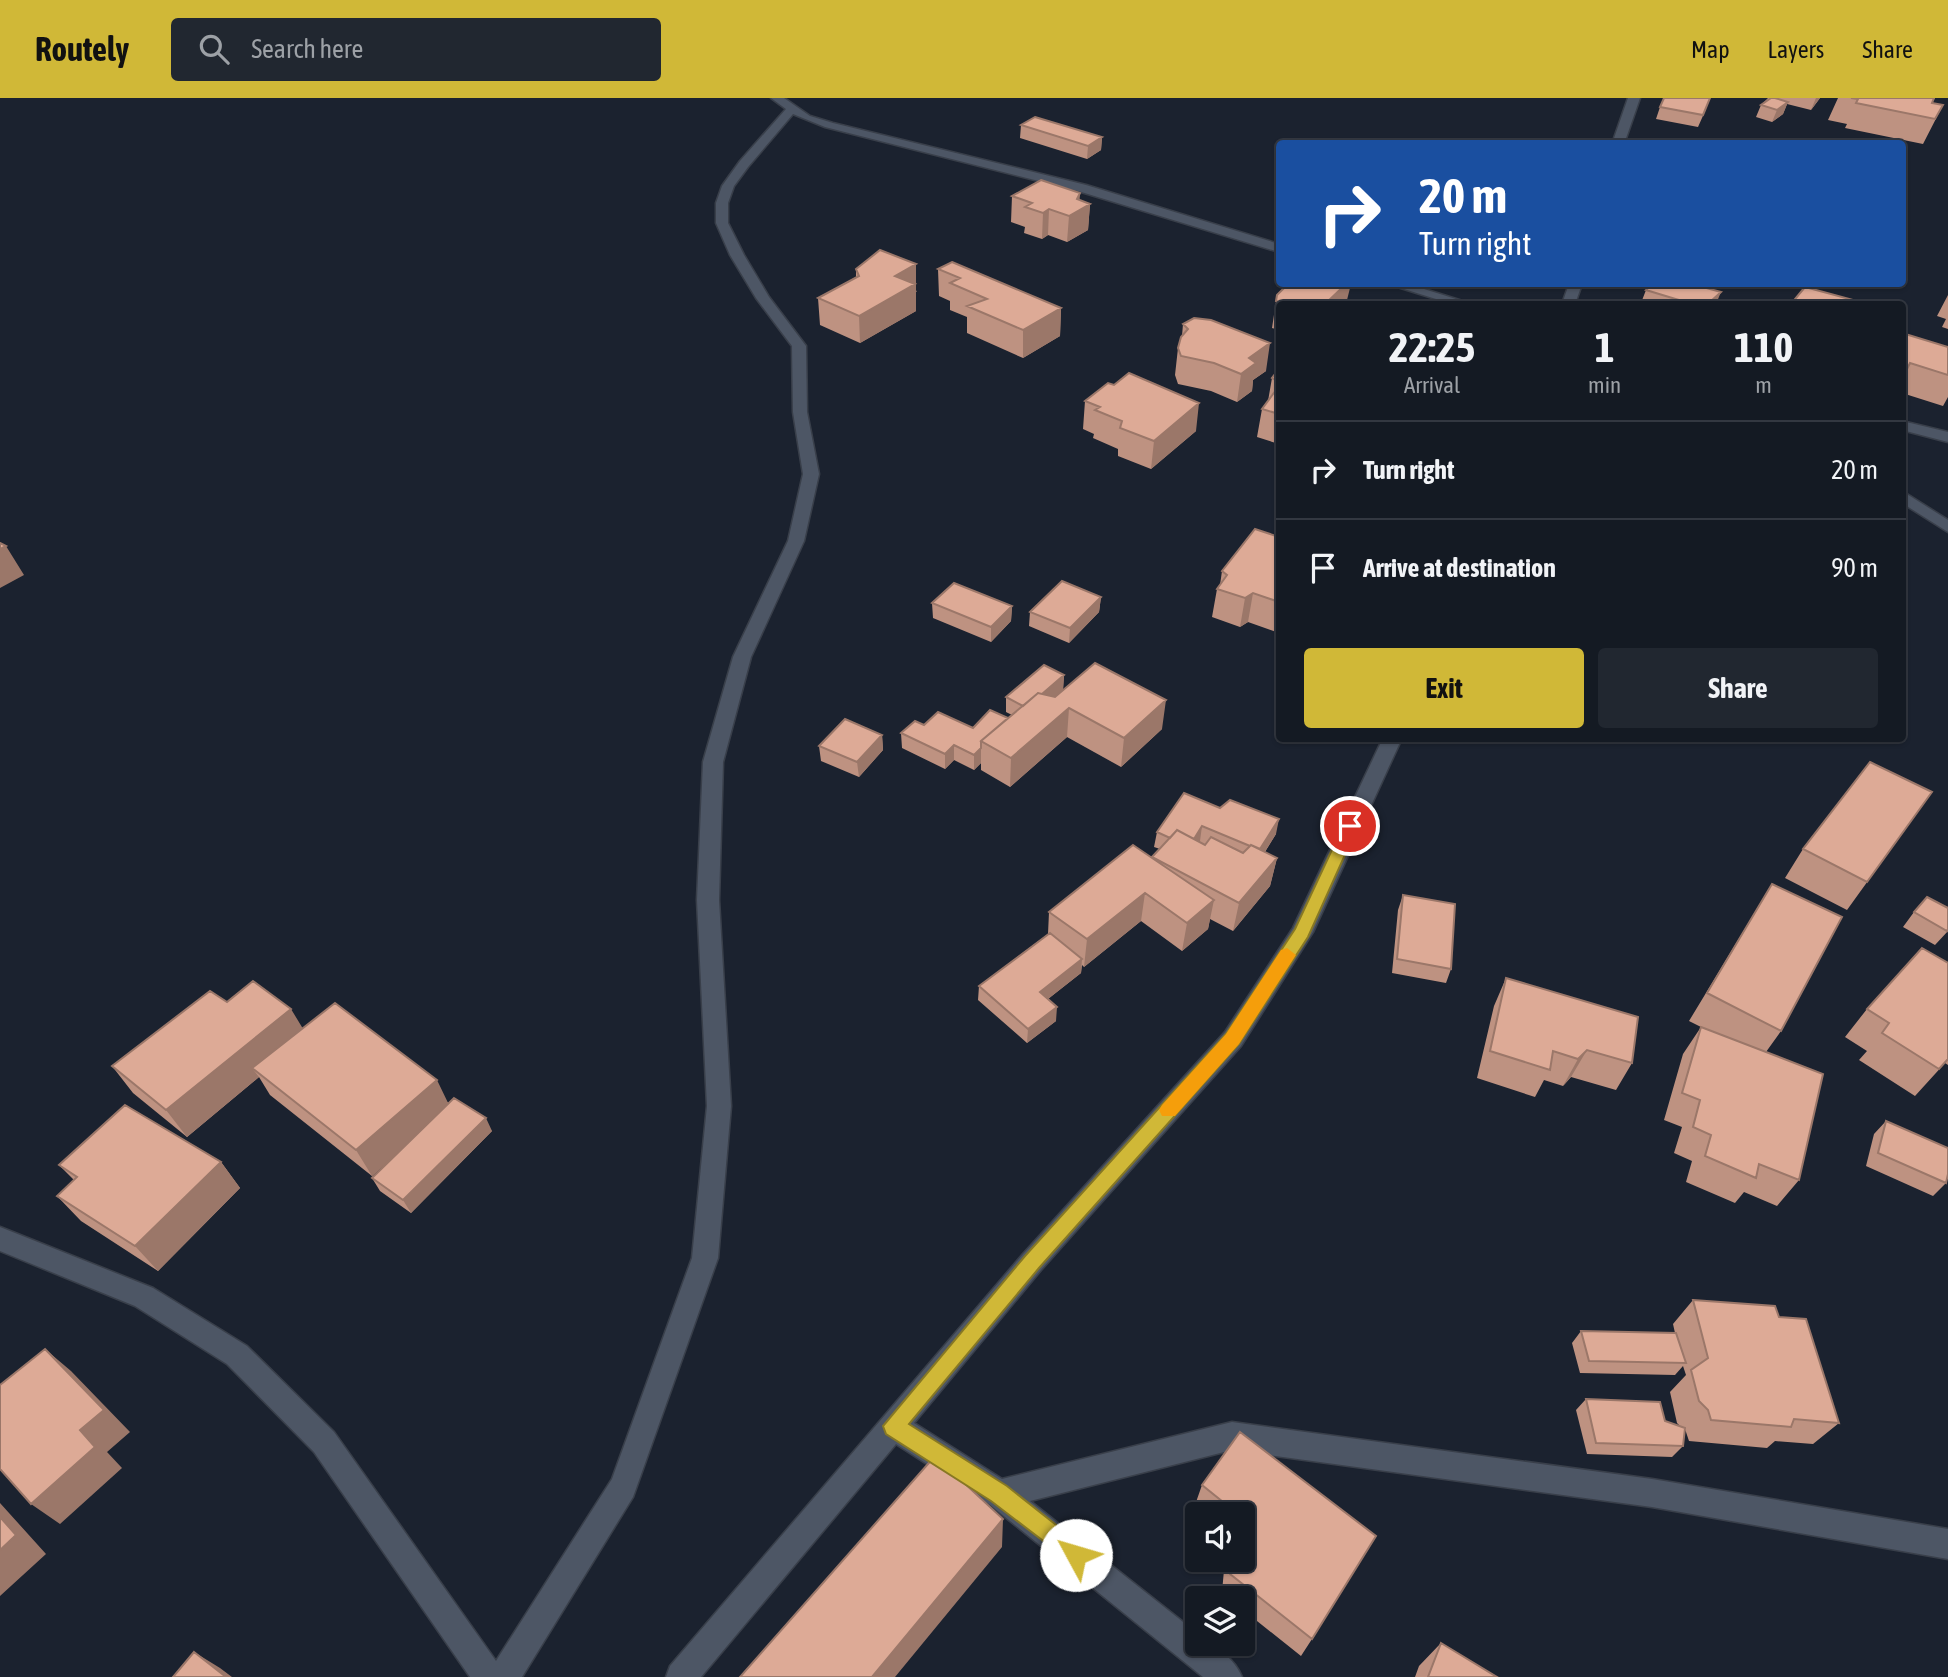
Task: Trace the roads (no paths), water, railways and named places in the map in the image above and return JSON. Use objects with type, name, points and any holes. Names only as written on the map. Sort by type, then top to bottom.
[{"type":"street","points":[[1619,140],[1634,98]]},
{"type":"street","points":[[504,1677],[623,1487],[705,1258],[719,1106],[708,900],[713,762],[742,657],[796,541],[811,474],[800,412],[799,346],[763,298],[737,255],[722,223],[722,203],[728,186],[784,104],[829,125],[1082,188],[1276,247]]},
{"type":"street","points":[[1406,287],[1454,301]]},
{"type":"street","points":[[1906,426],[1948,437]]},
{"type":"street","points":[[1906,499],[1948,527]]},
{"type":"street","points":[[681,1677],[1032,1262],[1233,1039],[1302,932],[1391,742]]},
{"type":"street","points":[[0,1238],[144,1297],[237,1355],[324,1442],[489,1677]]},
{"type":"street","points":[[893,1426],[999,1494],[1227,1677]]},
{"type":"street","points":[[999,1494],[1232,1436],[1652,1493],[1948,1544]]}]
